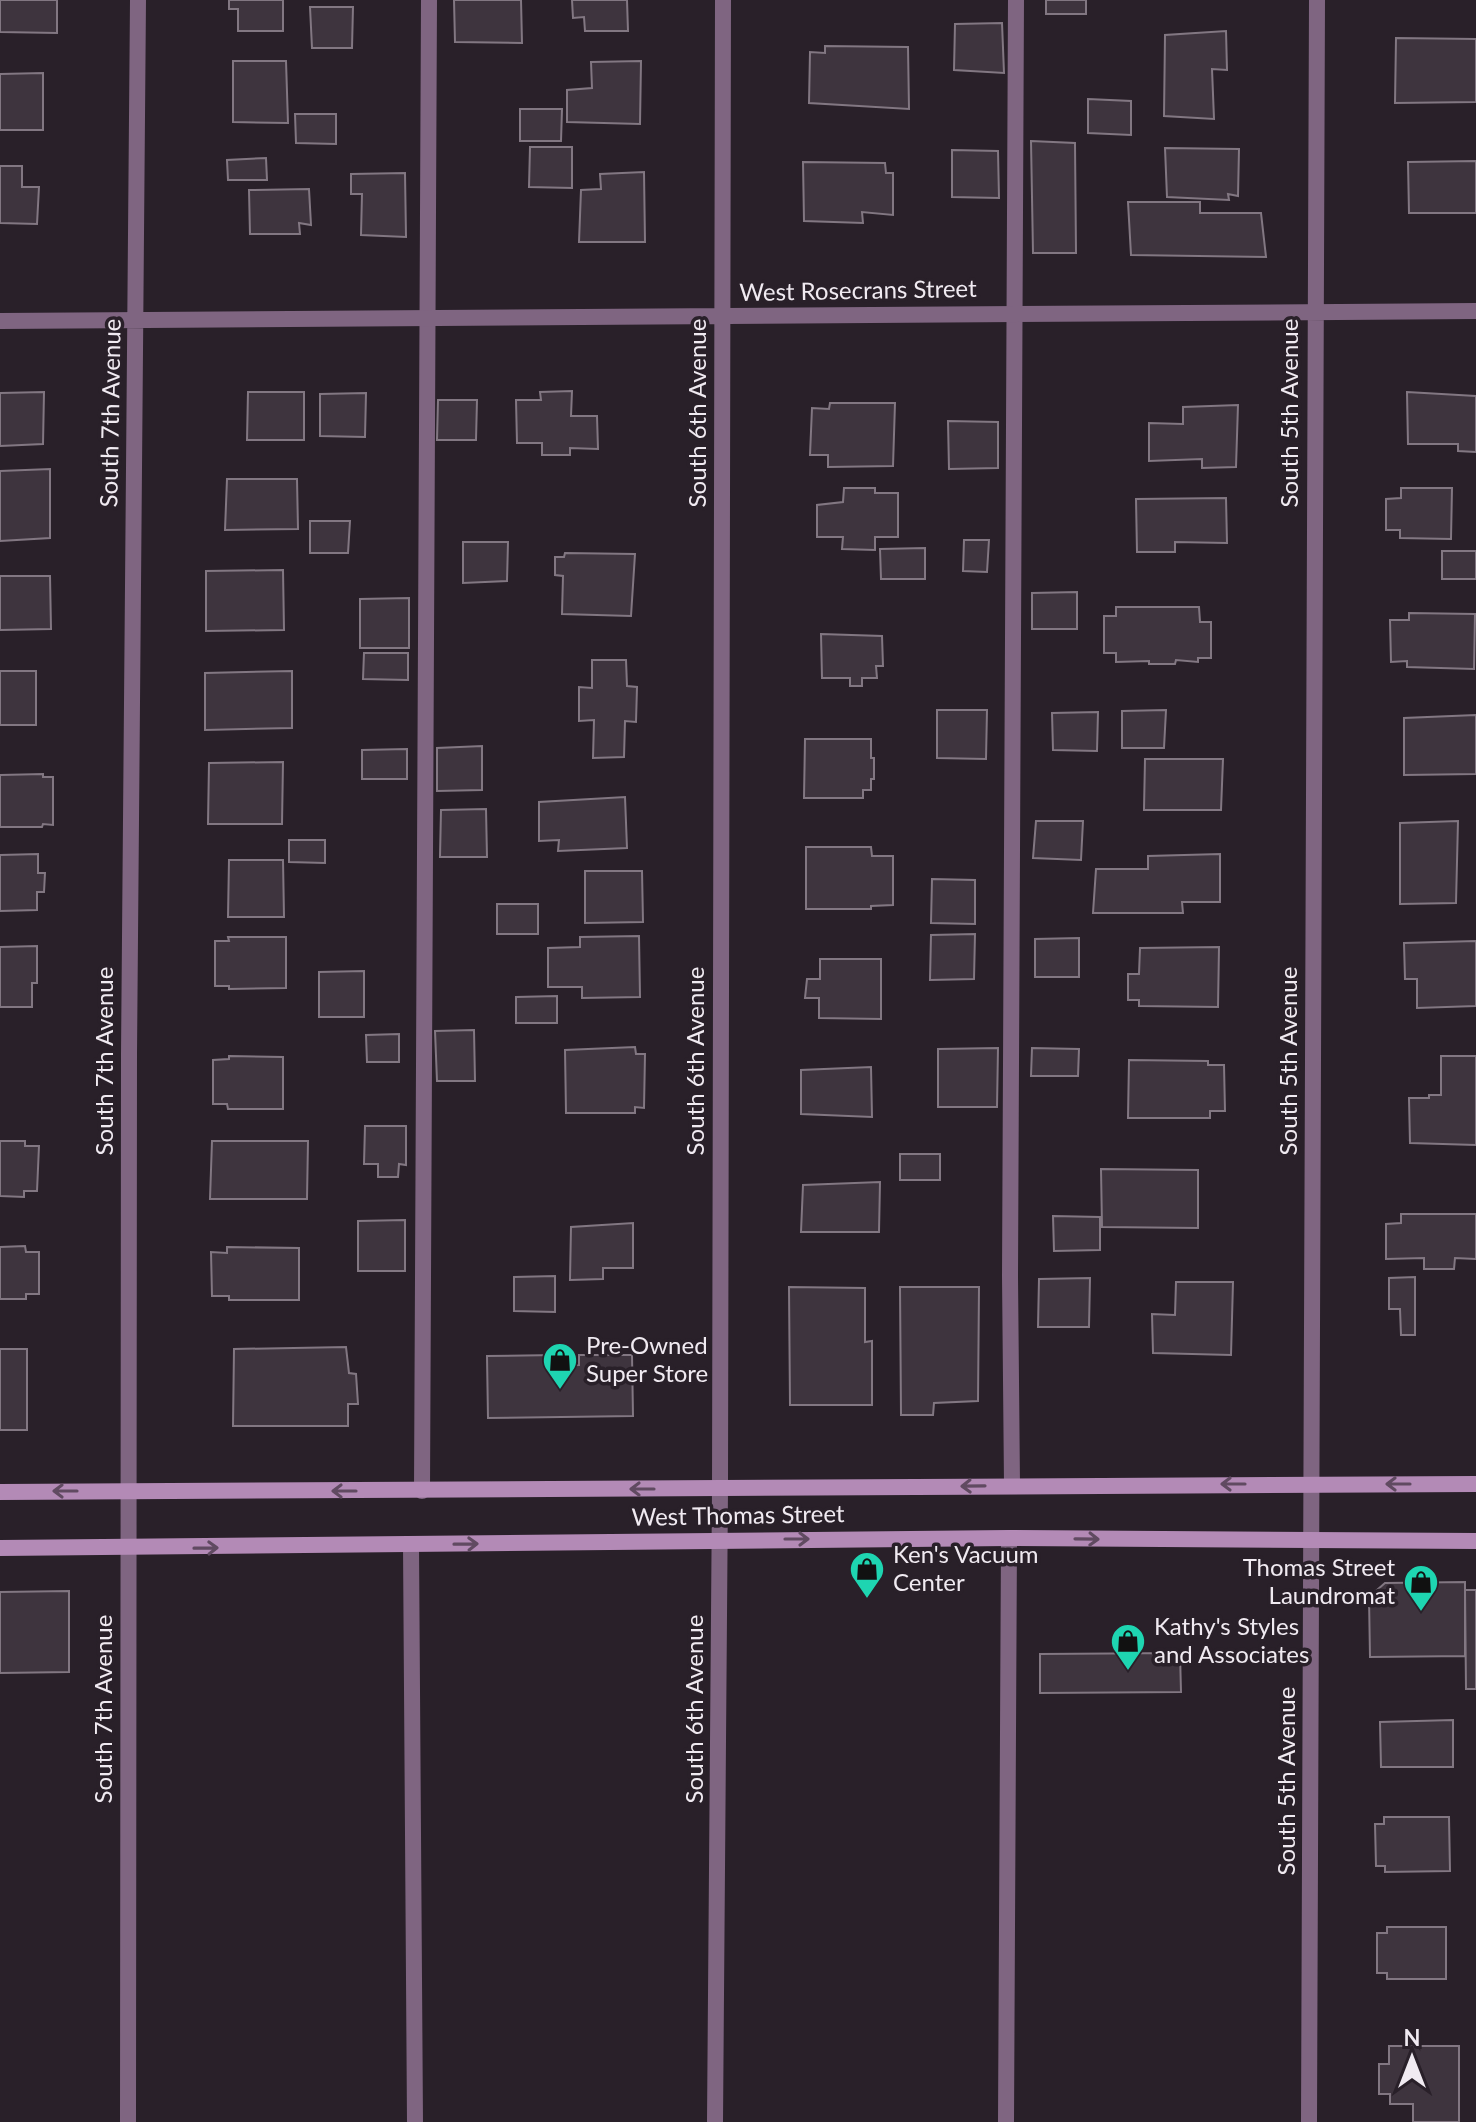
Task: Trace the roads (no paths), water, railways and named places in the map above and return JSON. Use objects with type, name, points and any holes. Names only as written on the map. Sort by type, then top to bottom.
[{"type":"main road","name":"West Thomas Street","points":[[0,1492],[1476,1484]]},
{"type":"main road","name":"West Thomas Street","points":[[0,1548],[1009,1538],[1476,1541]]},
{"type":"street","name":"South 7th Avenue","points":[[128,2122],[129,1038],[138,0]]},
{"type":"street","points":[[422,1491],[429,0]]},
{"type":"street","name":"South 6th Avenue","points":[[715,2122],[720,1489],[723,0]]},
{"type":"street","points":[[1012,1485],[1010,1276],[1016,0]]},
{"type":"street","name":"South 5th Avenue","points":[[1309,2122],[1317,0]]},
{"type":"street","name":"West Rosecrans Street","points":[[0,321],[1476,311]]},
{"type":"street","points":[[1006,2122],[1009,1538]]},
{"type":"street","points":[[411,1545],[415,2122]]},
{"type":"place","name":"Pre-Owned Super Store","points":[[560,1391]]},
{"type":"place","name":"Ken's Vacuum Center","points":[[867,1600]]},
{"type":"place","name":"Thomas Street Laundromat","points":[[1421,1613]]},
{"type":"place","name":"Kathy's Styles and Associates","points":[[1128,1672]]}]
